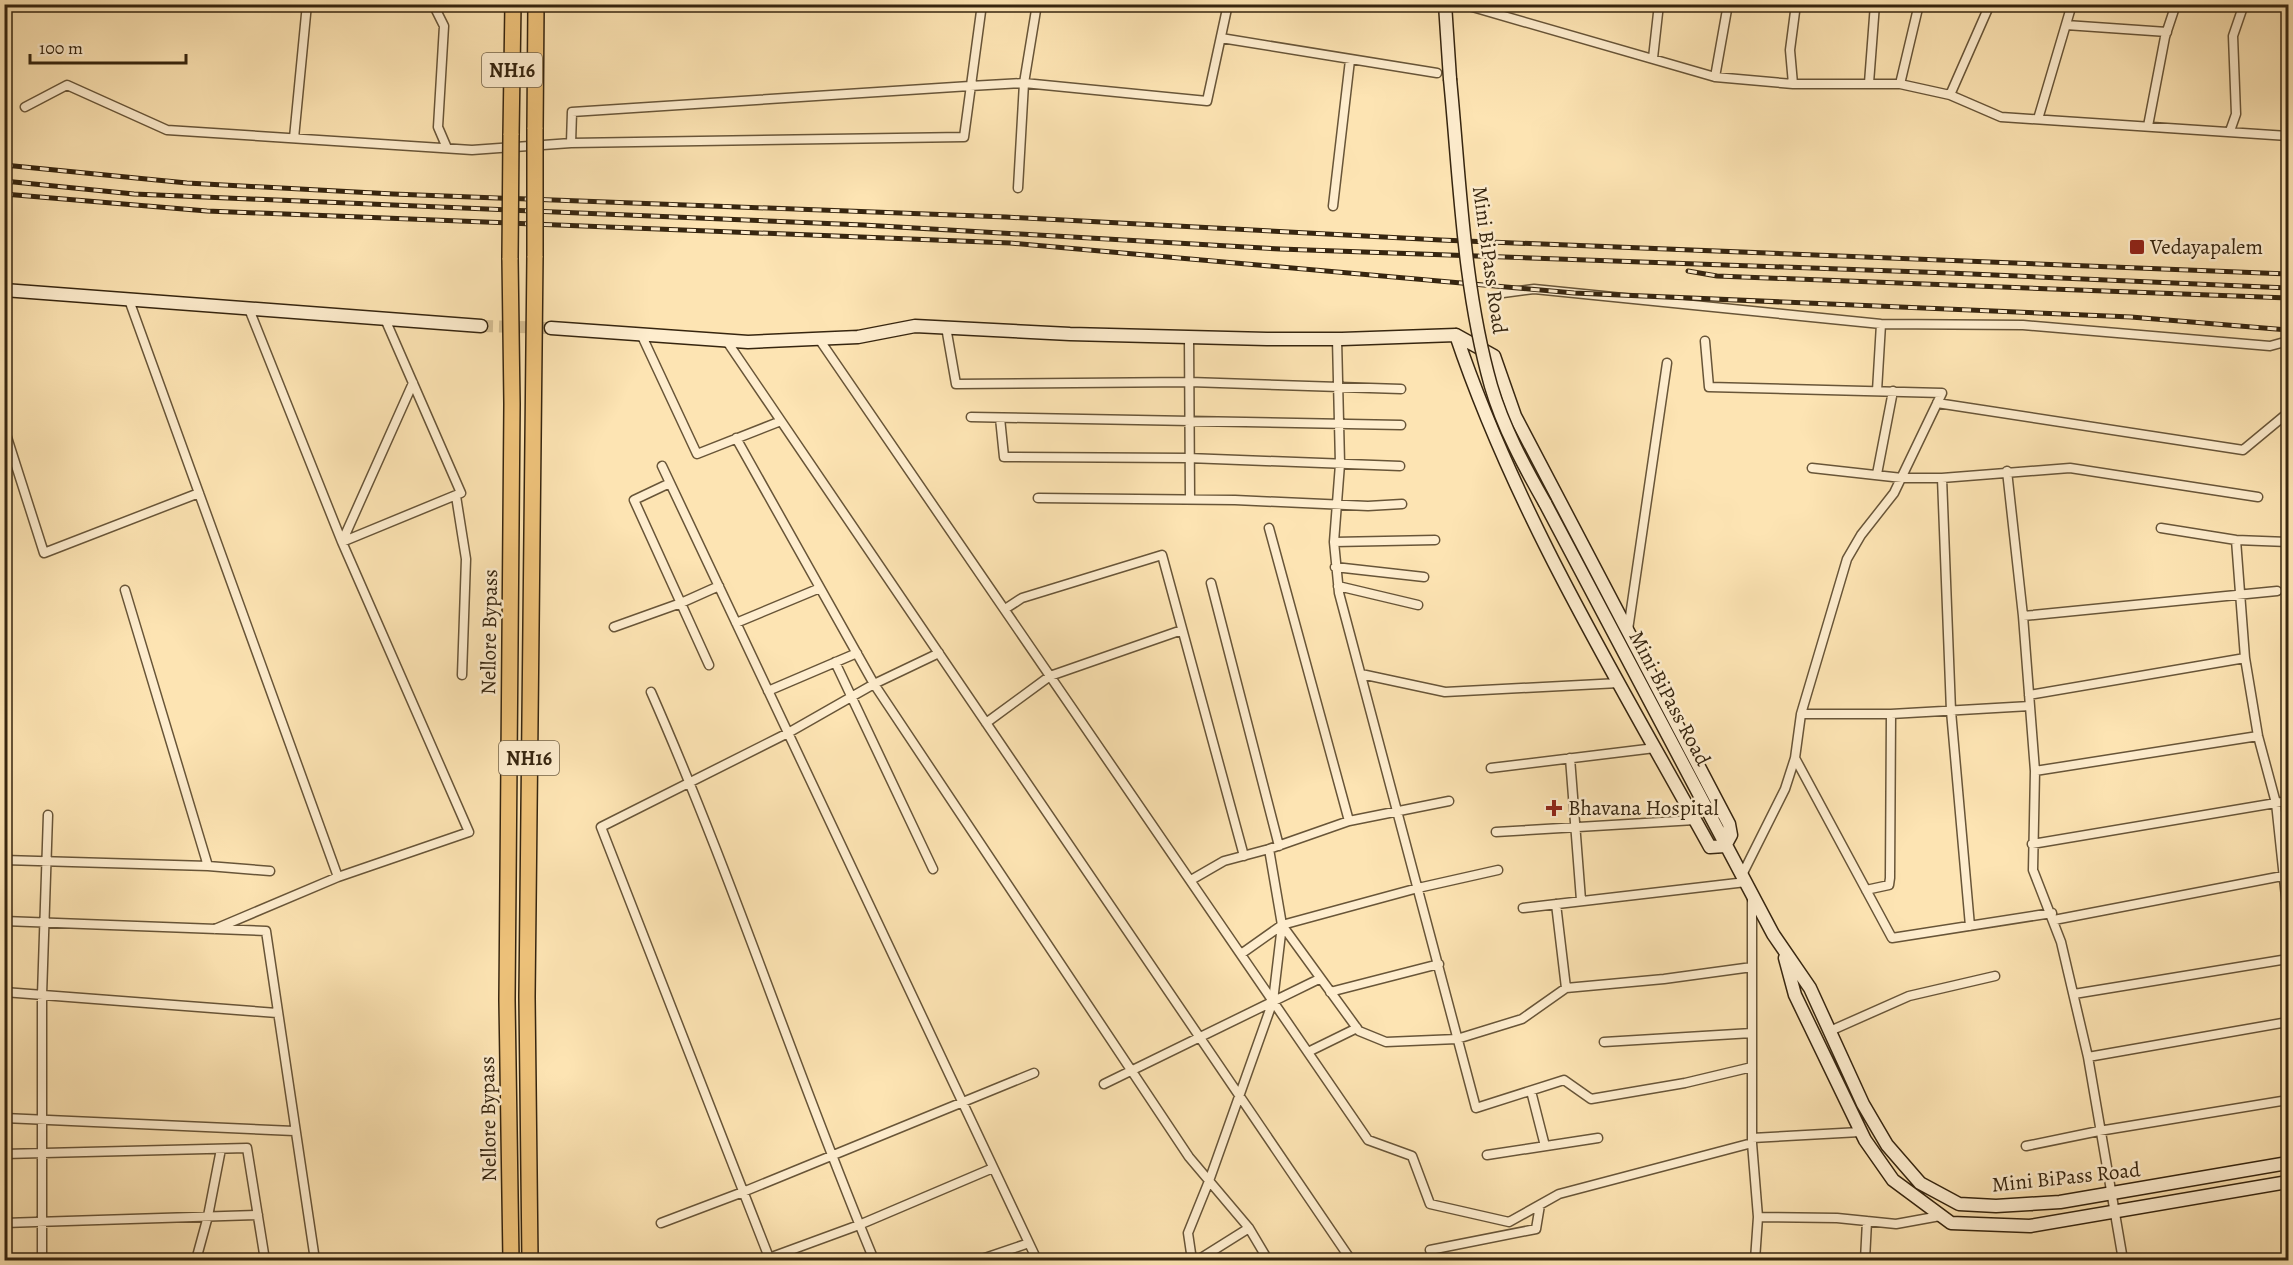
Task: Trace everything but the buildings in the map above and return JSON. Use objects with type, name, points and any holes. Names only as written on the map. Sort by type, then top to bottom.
[{"type":"highway","name":"Nellore Bypass","points":[[511,1260],[507,1000],[513,4]]},
{"type":"highway","name":"Nellore Bypass","points":[[530,1260],[527,985],[536,4]]},
{"type":"street","points":[[294,138],[307,4]]},
{"type":"street","points":[[433,4],[444,26],[438,127],[447,148]]},
{"type":"street","points":[[26,107],[67,86],[167,130],[472,150],[571,143],[964,137],[982,4]]},
{"type":"street","points":[[1018,188],[1024,83],[1037,4]]},
{"type":"street","points":[[571,143],[572,112],[1024,83],[1207,101],[1228,4]]},
{"type":"street","name":"Mini BiPass Road","points":[[1444,4],[1475,317],[1492,388],[1522,463],[1545,502],[1783,952],[1810,988],[1876,1128],[1887,1145],[1920,1182],[1959,1204],[1996,1206],[2111,1194],[2289,1163]]},
{"type":"street","points":[[1462,4],[1715,77],[1792,84],[1900,84],[1950,95],[2001,117],[2289,136]]},
{"type":"street","points":[[1653,58],[1659,4]]},
{"type":"street","points":[[1715,77],[1728,4]]},
{"type":"street","points":[[1792,84],[1790,50],[1796,4]]},
{"type":"street","points":[[1869,83],[1875,4]]},
{"type":"street","points":[[1900,84],[1919,4]]},
{"type":"street","points":[[1950,95],[1990,4]]},
{"type":"street","points":[[2038,119],[2072,4]]},
{"type":"street","points":[[2148,126],[2167,32],[2176,4]]},
{"type":"street","points":[[2230,131],[2236,114],[2233,36],[2244,4]]},
{"type":"street","points":[[2066,25],[2167,32]]},
{"type":"street","points":[[1221,38],[1437,73]]},
{"type":"street","points":[[1333,206],[1350,60]]},
{"type":"street","points":[[4,290],[481,326]]},
{"type":"street","points":[[1503,293],[1534,290],[1881,324],[2023,325],[2270,346],[2289,341]]},
{"type":"street","points":[[129,300],[338,877]]},
{"type":"street","points":[[215,929],[338,877],[469,832],[342,542],[249,309]]},
{"type":"street","points":[[342,542],[461,494],[385,319]]},
{"type":"street","points":[[1877,391],[1881,324]]},
{"type":"street","points":[[551,328],[748,342],[858,337],[915,326],[1189,337],[1337,339],[1456,334],[1494,356],[1515,416],[1729,824],[1731,835],[1725,846],[1710,847],[1619,683],[1524,503],[1479,404],[1456,334]]},
{"type":"street","points":[[946,327],[956,384],[1190,381],[1401,389]]},
{"type":"street","points":[[641,334],[697,453],[781,421]]},
{"type":"street","points":[[1189,337],[1190,499]]},
{"type":"street","points":[[819,339],[1368,1140],[1412,1156],[1430,1204],[1509,1222],[1559,1194],[1752,1141],[1860,1132]]},
{"type":"street","points":[[1337,339],[1340,464],[1335,505],[1334,542],[1338,586],[1476,1107],[1564,1080],[1590,1099],[1685,1083],[1752,1067]]},
{"type":"street","points":[[726,340],[1351,1260]]},
{"type":"street","points":[[1705,341],[1709,387],[1942,393],[1894,493],[1861,535],[1847,559],[1801,714],[1795,758],[1785,789],[1746,884],[1752,967],[1752,1141],[1758,1217],[1755,1260]]},
{"type":"street","points":[[1628,632],[1667,363]]},
{"type":"street","points":[[342,542],[413,383]]},
{"type":"street","points":[[1878,474],[1893,391]]},
{"type":"street","points":[[1936,404],[2243,450],[2284,416],[2289,421]]},
{"type":"street","points":[[971,417],[1401,425]]},
{"type":"street","points":[[1000,418],[1004,457],[1190,458],[1400,466]]},
{"type":"street","points":[[4,428],[44,553],[199,493]]},
{"type":"street","points":[[736,438],[874,684],[1189,1157],[1249,1228],[1268,1260]]},
{"type":"street","points":[[662,466],[1037,1260]]},
{"type":"street","points":[[1812,468],[1902,478],[1942,478],[2007,471],[2070,468],[2258,497]]},
{"type":"street","points":[[2007,471],[2023,616],[2035,771],[2033,870],[2053,917],[2088,1057],[2123,1260]]},
{"type":"street","points":[[1942,478],[1951,711],[1970,926]]},
{"type":"street","points":[[670,483],[634,500],[709,665]]},
{"type":"street","points":[[456,496],[466,559],[462,675]]},
{"type":"street","points":[[1038,498],[1190,499],[1335,505],[1402,504]]},
{"type":"street","points":[[1269,528],[1349,821]]},
{"type":"street","points":[[2161,528],[2236,540],[2289,542]]},
{"type":"street","points":[[1334,542],[1435,540]]},
{"type":"street","points":[[2236,540],[2245,658],[2258,736],[2276,803],[2289,916]]},
{"type":"street","points":[[1005,609],[1022,598],[1162,555],[1244,856]]},
{"type":"street","points":[[1335,567],[1424,577]]},
{"type":"street","points":[[1211,583],[1279,846]]},
{"type":"street","points":[[614,627],[681,603],[719,586]]},
{"type":"street","points":[[1338,586],[1418,605]]},
{"type":"street","points":[[736,623],[820,588]]},
{"type":"street","points":[[125,590],[208,866]]},
{"type":"street","points":[[2023,616],[2277,591]]},
{"type":"street","points":[[986,723],[1050,676],[1182,630]]},
{"type":"street","points":[[768,691],[857,653]]},
{"type":"street","points":[[939,653],[874,684],[788,733],[601,827],[769,1259],[859,1225],[993,1168]]},
{"type":"street","points":[[2029,695],[2245,658]]},
{"type":"street","points":[[835,662],[933,869]]},
{"type":"street","points":[[1361,674],[1445,692],[1619,683]]},
{"type":"street","points":[[651,692],[691,782],[831,1157],[874,1260]]},
{"type":"street","points":[[1801,714],[1891,714],[2030,706]]},
{"type":"street","points":[[1866,890],[1889,885],[1890,878],[1891,714]]},
{"type":"street","points":[[2035,771],[2258,736]]},
{"type":"street","points":[[1491,768],[1655,748]]},
{"type":"street","points":[[1569,758],[1581,900]]},
{"type":"street","points":[[1795,758],[1892,938],[1970,926],[2053,917],[2286,875]]},
{"type":"street","points":[[1191,880],[1224,861],[1279,846],[1349,821],[1449,801]]},
{"type":"street","points":[[2032,844],[2289,801]]},
{"type":"street","points":[[42,1260],[44,1153],[42,995],[48,815]]},
{"type":"street","points":[[1496,832],[1695,820]]},
{"type":"street","points":[[1192,1260],[1188,1233],[1209,1181],[1238,1094],[1273,1001],[1282,925],[1269,849]]},
{"type":"street","points":[[4,860],[208,866],[270,871]]},
{"type":"street","points":[[1241,954],[1282,925],[1418,888],[1498,870]]},
{"type":"street","points":[[1523,908],[1746,884]]},
{"type":"street","points":[[1556,904],[1566,988]]},
{"type":"street","points":[[4,921],[266,931],[315,1260]]},
{"type":"street","points":[[1282,925],[1319,979],[1357,1028],[1386,1042],[1457,1039],[1522,1019],[1566,988],[1664,979],[1752,967]]},
{"type":"street","points":[[1783,952],[1795,995],[1860,1132],[1893,1180],[1951,1222],[2030,1226],[2289,1182]]},
{"type":"street","points":[[2073,994],[2289,959]]},
{"type":"street","points":[[1330,992],[1439,964]]},
{"type":"street","points":[[1830,1031],[1909,996],[1995,976]]},
{"type":"street","points":[[1104,1084],[1319,979]]},
{"type":"street","points":[[4,992],[277,1013]]},
{"type":"street","points":[[2088,1057],[2289,1022]]},
{"type":"street","points":[[1308,1052],[1357,1028]]},
{"type":"street","points":[[1604,1042],[1752,1033]]},
{"type":"street","points":[[661,1223],[831,1157],[1034,1073]]},
{"type":"street","points":[[1531,1091],[1545,1146]]},
{"type":"street","points":[[2026,1146],[2099,1131],[2289,1100]]},
{"type":"street","points":[[4,1118],[294,1131]]},
{"type":"street","points":[[1487,1155],[1598,1138]]},
{"type":"street","points":[[4,1154],[247,1148],[265,1260]]},
{"type":"street","points":[[196,1260],[208,1216],[221,1149]]},
{"type":"street","points":[[1430,1250],[1536,1229],[1540,1205]]},
{"type":"street","points":[[4,1223],[258,1215]]},
{"type":"street","points":[[1758,1217],[1837,1218],[1896,1224],[1940,1216]]},
{"type":"street","points":[[1865,1260],[1867,1221]]},
{"type":"street","points":[[1198,1260],[1249,1228]]},
{"type":"street","points":[[979,1260],[1029,1243]]},
{"type":"tunnel","points":[[481,326],[551,328]]},
{"type":"railway","points":[[4,165],[187,183],[393,194],[1006,217],[1441,240],[2288,274]]},
{"type":"railway","points":[[4,181],[134,194],[863,225],[1280,249],[1949,273],[2288,288]]},
{"type":"railway","points":[[4,194],[207,211],[1010,243],[1574,293],[2131,317],[2288,330]]},
{"type":"railway","points":[[1688,271],[1717,276],[2288,298]]},
{"type":"place","name":"Vedayapalem","points":[[2137,247]]},
{"type":"place","name":"Bhavana Hospital","points":[[1554,808]]}]
